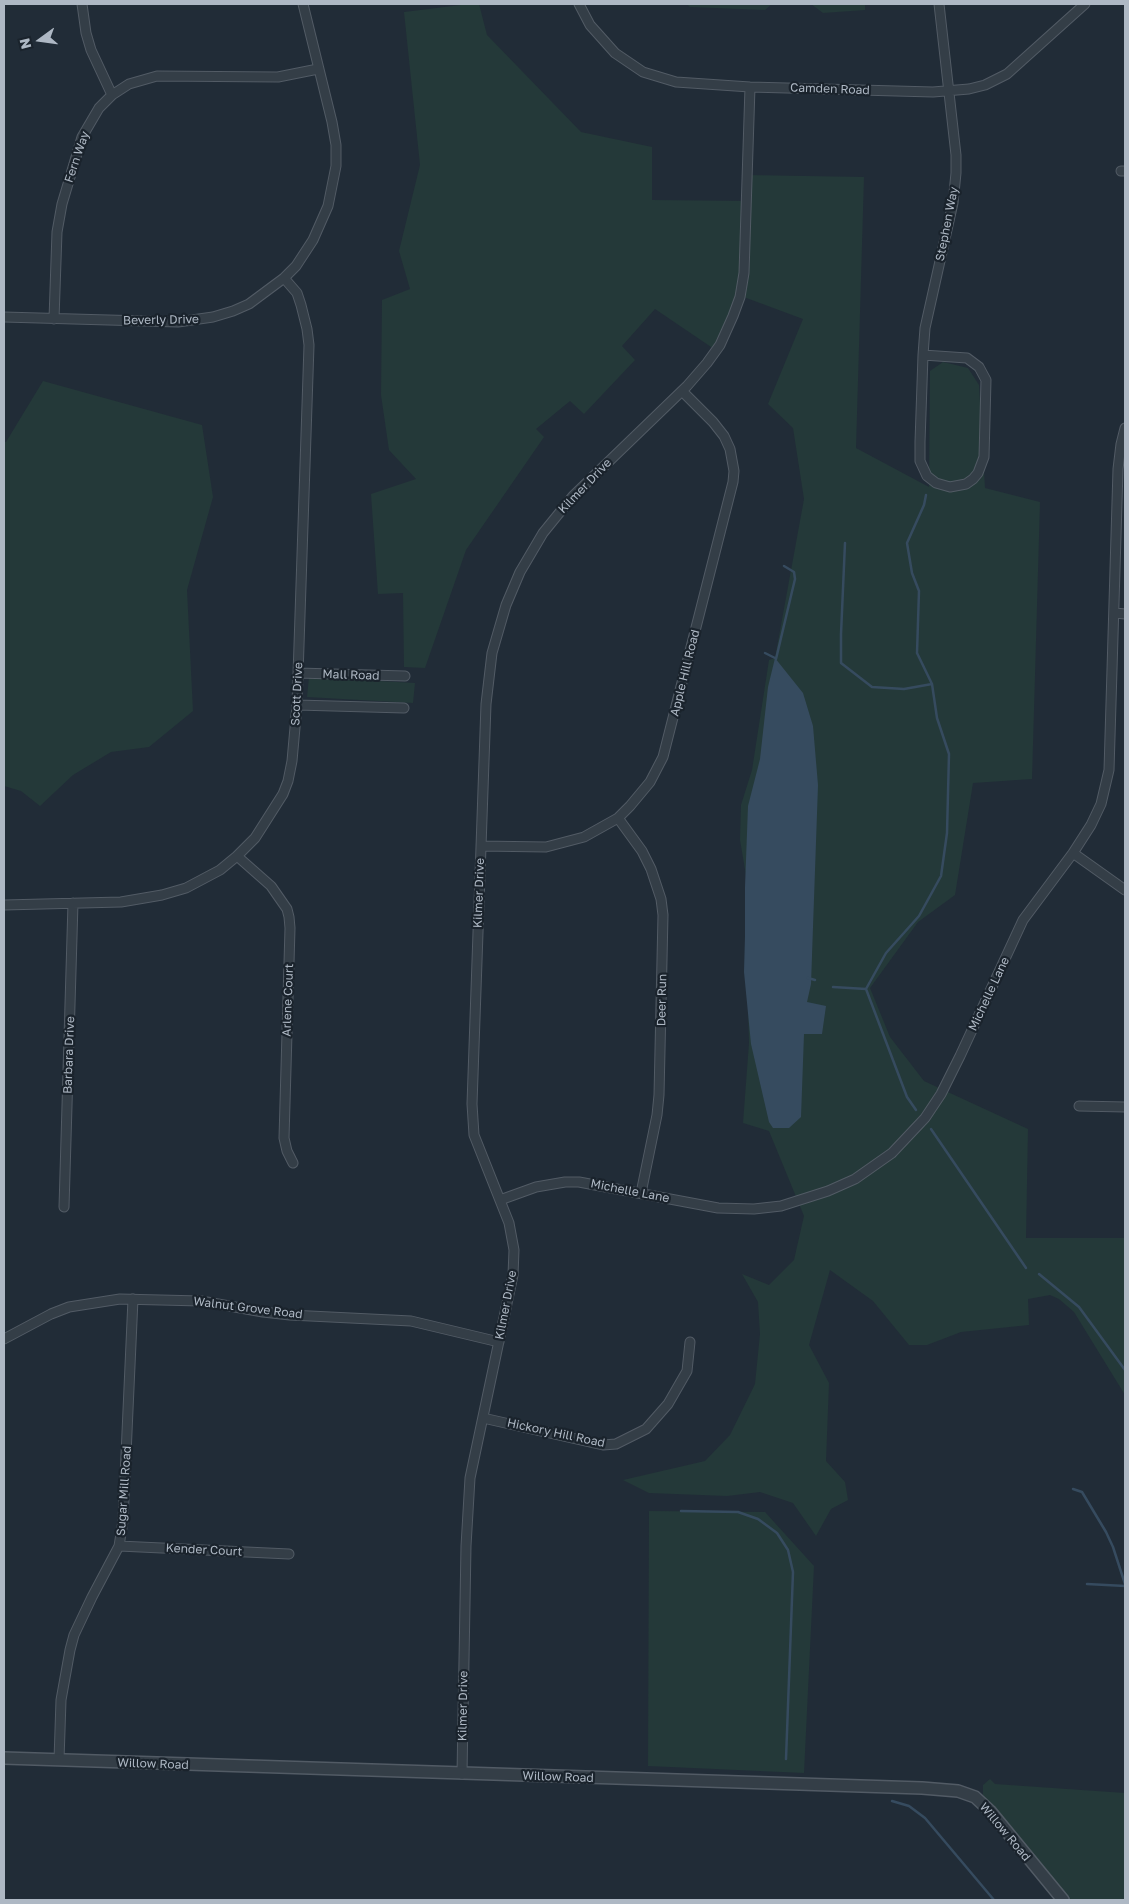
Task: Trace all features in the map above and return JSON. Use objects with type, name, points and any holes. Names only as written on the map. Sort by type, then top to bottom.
[{"type":"street","points":[[82,4],[86,33],[91,50],[112,95]]},
{"type":"street","name":"Beverly Drive","points":[[4,318],[178,322],[213,318],[248,304],[284,278],[305,254],[313,240],[328,206],[334,182],[336,145],[332,122],[303,4]]},
{"type":"street","name":"Camden Road","points":[[578,4],[602,41],[615,53],[643,72],[676,82],[750,87],[933,92],[985,85],[1008,74],[1085,4]]},
{"type":"street","name":"Stephen Way","points":[[923,354],[966,358],[979,367],[986,380],[984,456],[978,473],[966,484],[950,487],[936,483],[927,476],[920,461],[923,354],[925,328],[953,203],[956,173],[956,155],[939,4]]},
{"type":"street","name":"Fern Way","points":[[54,319],[57,232],[62,204],[82,137],[99,108],[112,95],[129,84],[158,76],[278,77],[318,69]]},
{"type":"street","name":"Kilmer Drive","points":[[462,1774],[466,1546],[472,1470],[513,1275],[514,1250],[509,1223],[479,1149],[472,1122],[488,682],[498,629],[520,572],[544,533],[573,496],[682,391],[707,363],[720,345],[733,316],[740,297],[744,273],[750,87]]},
{"type":"street","name":"Scott Drive","points":[[4,904],[121,902],[162,895],[202,881],[220,870],[255,838],[275,808],[285,788],[292,761],[297,705],[309,346],[307,329],[297,293],[284,278]]},
{"type":"street","name":"Apple Hill Road","points":[[481,846],[530,848],[560,845],[584,837],[618,818],[650,782],[663,757],[733,482],[733,461],[724,436],[713,422],[682,391]]},
{"type":"street","name":"Michelle Lane","points":[[500,1200],[536,1187],[565,1182],[589,1183],[718,1208],[754,1209],[781,1206],[828,1191],[855,1179],[879,1164],[892,1153],[925,1118],[941,1094],[1023,920],[1091,825],[1101,804],[1109,770],[1118,469],[1125,428]]},
{"type":"street","points":[[1115,613],[1125,614]]},
{"type":"street","name":"Mall Road","points":[[298,673],[405,676]]},
{"type":"street","points":[[297,705],[404,708]]},
{"type":"street","name":"Deer Run","points":[[618,818],[642,851],[651,869],[661,899],[663,915],[659,1095],[657,1115],[641,1193]]},
{"type":"street","points":[[1072,853],[1125,890]]},
{"type":"street","name":"Arlene Court","points":[[237,856],[271,886],[287,910],[289,917],[284,1138],[287,1151],[293,1163]]},
{"type":"street","name":"Barbara Drive","points":[[64,1207],[73,903]]},
{"type":"street","points":[[1079,1106],[1125,1107]]},
{"type":"street","name":"Walnut Grove Road","points":[[4,1338],[69,1307],[101,1301],[133,1299],[201,1301],[290,1315],[411,1321],[499,1342]]},
{"type":"street","name":"Sugar Mill Road","points":[[59,1760],[61,1700],[74,1635],[119,1546],[126,1484],[133,1299]]},
{"type":"street","name":"Hickory Hill Road","points":[[483,1418],[603,1445],[616,1444],[646,1429],[668,1404],[687,1371],[690,1342]]},
{"type":"street","name":"Kender Court","points":[[119,1546],[289,1554]]},
{"type":"street","name":"Willow Road","points":[[4,1758],[922,1788],[958,1791],[976,1797],[990,1811],[1063,1900]]},
{"type":"green space","points":[[479,4],[487,35],[581,132],[652,147],[652,200],[747,201],[747,175],[864,177],[856,448],[929,487],[930,371],[943,362],[968,368],[979,385],[985,488],[1040,502],[1032,779],[973,783],[955,895],[918,922],[870,988],[890,1037],[924,1081],[1028,1129],[1026,1238],[1125,1238],[1125,1395],[1074,1312],[1059,1299],[1050,1295],[1028,1299],[1029,1325],[961,1332],[927,1345],[909,1345],[873,1301],[830,1270],[809,1345],[829,1383],[826,1461],[845,1482],[848,1500],[831,1509],[816,1536],[793,1503],[760,1492],[727,1496],[649,1493],[623,1480],[705,1461],[730,1435],[755,1384],[760,1334],[758,1302],[742,1274],[769,1285],[794,1260],[804,1216],[769,1131],[743,1123],[749,1043],[747,971],[748,887],[740,840],[741,805],[752,770],[769,660],[775,658],[804,499],[793,428],[768,404],[803,319],[741,296],[717,351],[655,309],[622,346],[635,360],[584,414],[570,401],[536,429],[544,437],[466,550],[425,668],[404,667],[403,593],[378,594],[371,494],[416,479],[389,450],[381,395],[382,300],[410,289],[399,251],[420,165],[404,12]]},
{"type":"green space","points":[[687,4],[772,4],[765,10],[690,7]]},
{"type":"green space","points":[[811,4],[865,4],[865,10],[823,13]]},
{"type":"green space","points":[[43,381],[202,425],[213,497],[187,590],[193,711],[149,747],[111,752],[73,775],[40,806],[21,791],[4,786],[4,442],[6,442]]},
{"type":"green space","points":[[309,677],[415,683],[413,703],[307,697]]},
{"type":"green space","points":[[649,1511],[765,1512],[814,1566],[804,1773],[648,1766]]},
{"type":"green space","points":[[990,1779],[995,1784],[1125,1793],[1125,1900],[1071,1900],[1026,1849],[983,1795],[983,1785]]},
{"type":"water","points":[[775,658],[803,693],[813,726],[818,785],[811,984],[807,1002],[826,1006],[822,1034],[804,1034],[801,1117],[789,1128],[773,1128],[769,1122],[751,1044],[744,972],[748,806],[760,759],[768,687]]},
{"type":"waterway","points":[[916,1110],[907,1097],[866,989],[886,953],[919,916],[941,876],[947,833],[949,754],[937,718],[932,684],[917,653],[919,591],[912,573],[907,543],[924,505],[926,495]]},
{"type":"waterway","points":[[845,543],[841,663],[872,687],[904,689],[932,684]]},
{"type":"waterway","points":[[776,659],[795,579],[794,572],[784,566]]},
{"type":"waterway","points":[[765,653],[775,658]]},
{"type":"waterway","points":[[808,978],[815,980]]},
{"type":"waterway","points":[[833,987],[866,989]]},
{"type":"waterway","points":[[931,1129],[1026,1268]]},
{"type":"waterway","points":[[1039,1274],[1079,1307],[1125,1370]]},
{"type":"waterway","points":[[1073,1489],[1082,1492],[1106,1532],[1125,1584]]},
{"type":"waterway","points":[[681,1511],[738,1512],[758,1519],[777,1533],[788,1550],[793,1572],[786,1759]]},
{"type":"waterway","points":[[1087,1584],[1125,1586]]},
{"type":"waterway","points":[[892,1801],[909,1806],[925,1818],[994,1900]]}]
